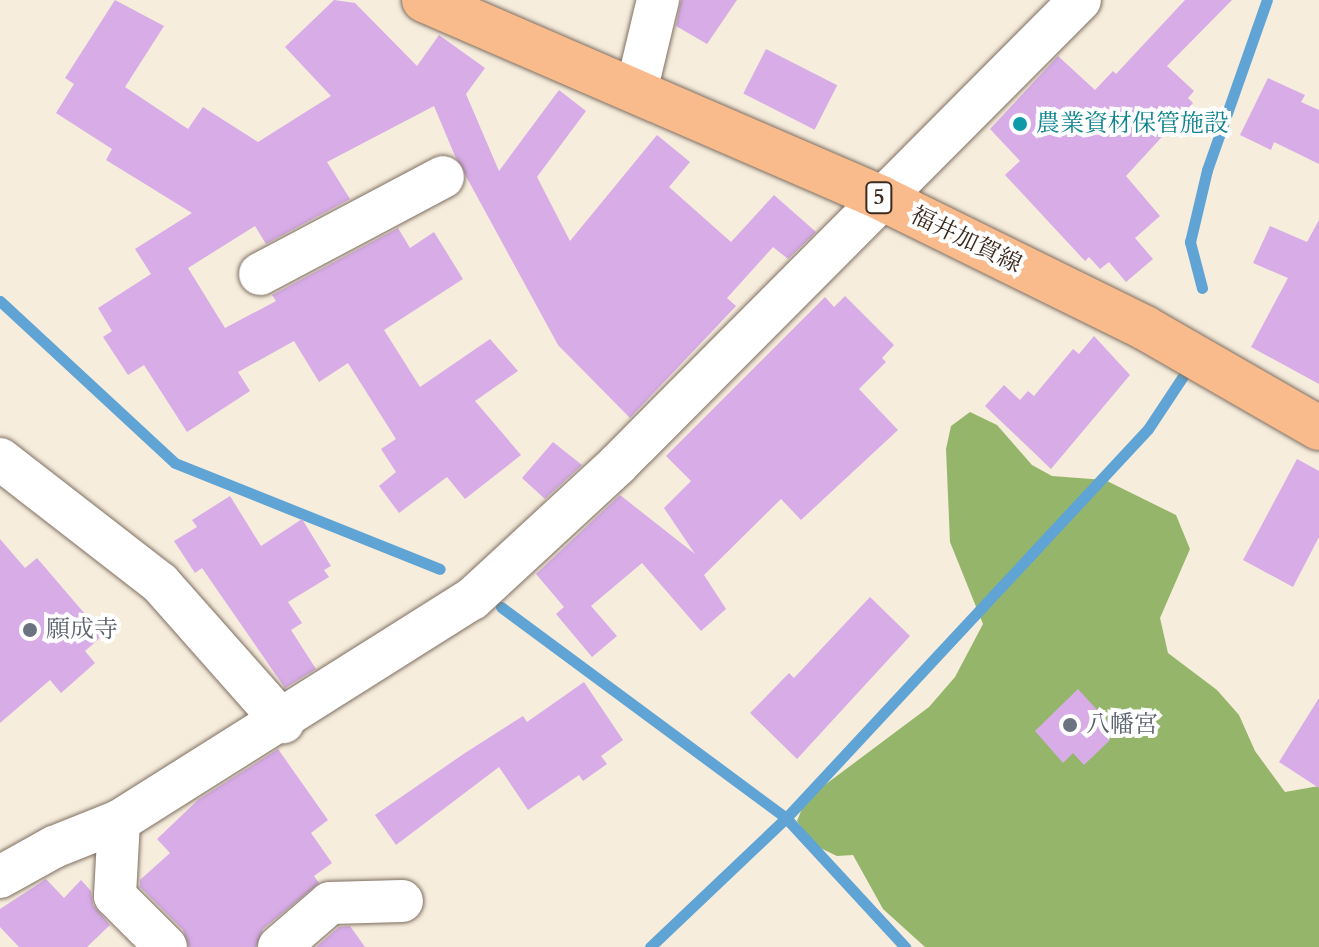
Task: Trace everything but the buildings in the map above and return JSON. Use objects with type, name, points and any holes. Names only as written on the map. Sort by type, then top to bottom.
[{"type":"main road","name":"福井加賀線","points":[[424,0],[881,198],[1145,328],[1319,428]]},
{"type":"street","points":[[636,92],[658,0]]},
{"type":"street","points":[[0,877],[54,847],[119,821],[283,722],[472,599],[523,555],[1080,0]]},
{"type":"street","points":[[260,274],[443,177]]},
{"type":"street","points":[[0,459],[160,583],[283,722]]},
{"type":"street","points":[[119,821],[115,896],[166,947]]},
{"type":"street","points":[[279,947],[330,903],[402,901]]},
{"type":"green space","points":[[970,412],[997,425],[1032,465],[1052,476],[1105,480],[1176,515],[1190,549],[1160,618],[1168,653],[1217,690],[1239,715],[1255,751],[1285,792],[1319,786],[1319,947],[925,947],[883,909],[853,855],[837,856],[814,845],[797,821],[806,799],[929,707],[955,677],[983,624],[950,542],[946,449],[951,426]]},
{"type":"waterway","points":[[1202,288],[1190,242],[1207,170],[1267,0]]},
{"type":"waterway","points":[[0,301],[175,463],[440,569]]},
{"type":"waterway","points":[[650,947],[786,818],[1148,429],[1191,364]]},
{"type":"waterway","points":[[501,607],[786,818],[905,947]]},
{"type":"place","name":"農業資材保管施設","points":[[1020,124]]},
{"type":"place","name":"願成寺","points":[[30,630]]},
{"type":"place","name":"八幡宮","points":[[1070,725]]}]
